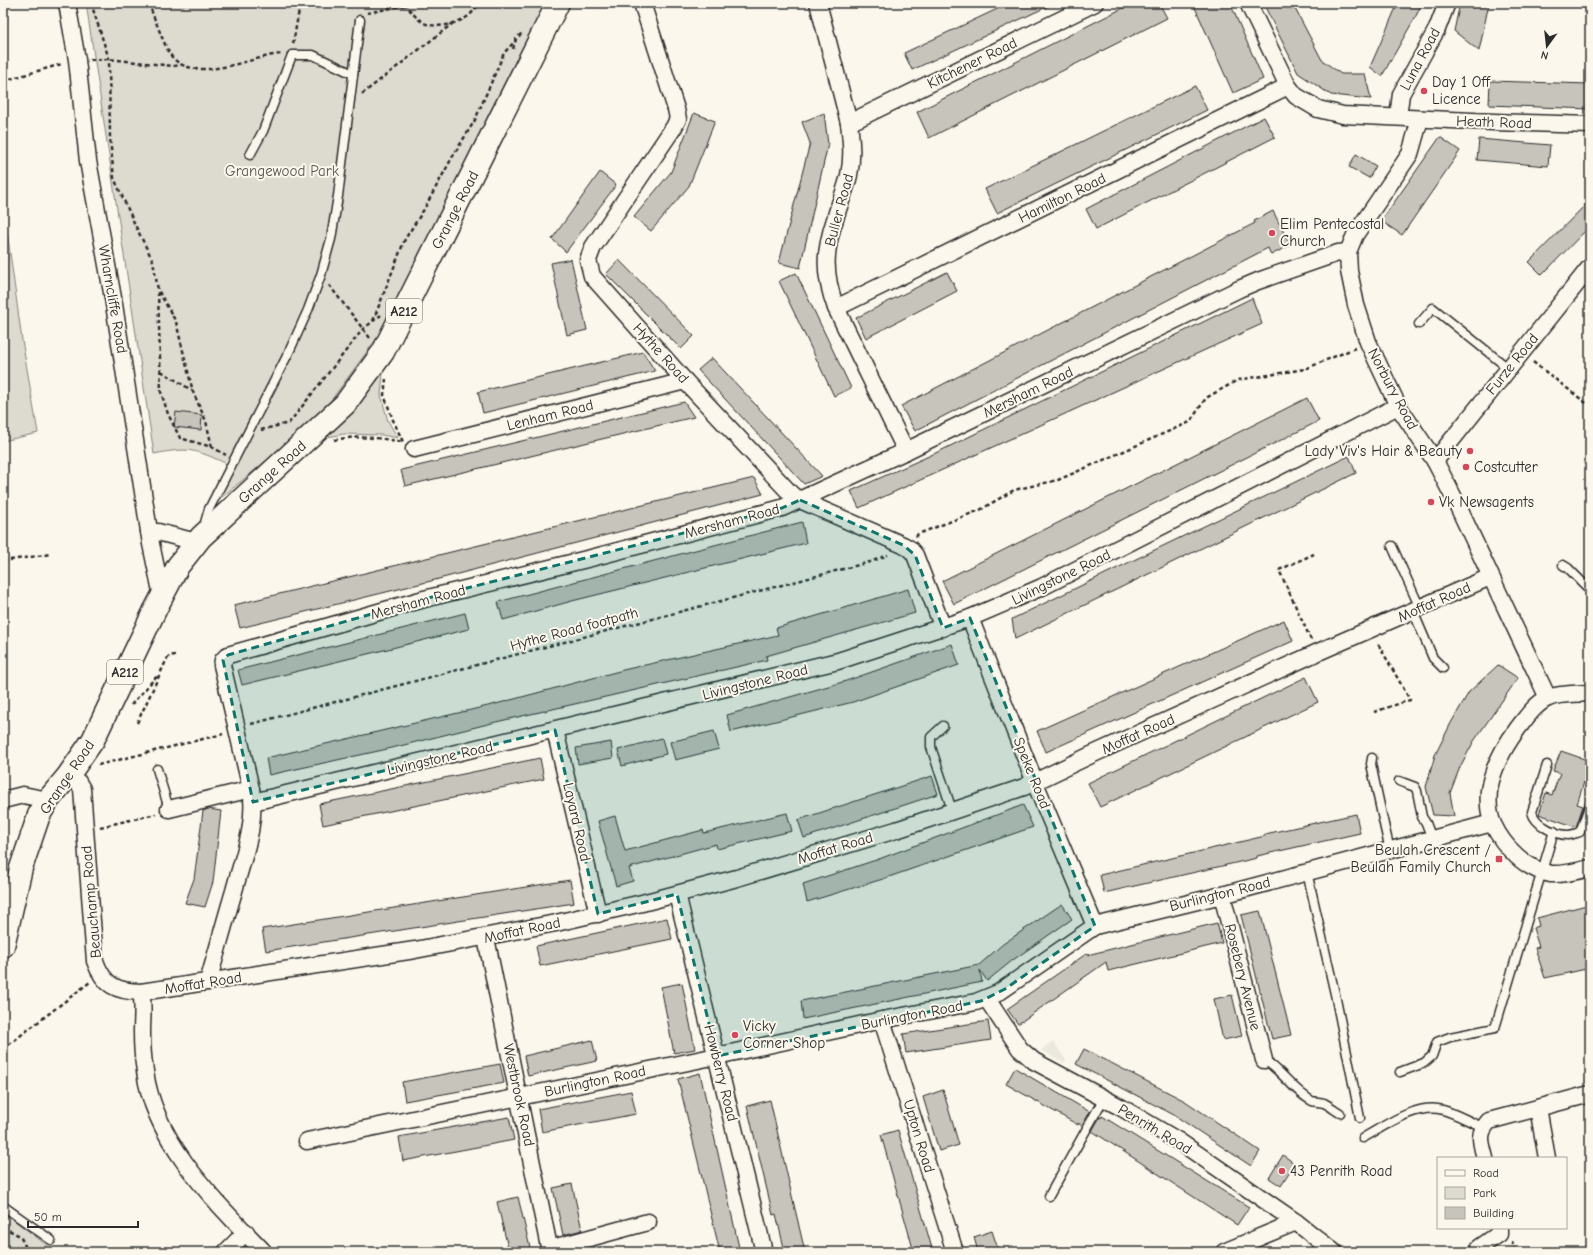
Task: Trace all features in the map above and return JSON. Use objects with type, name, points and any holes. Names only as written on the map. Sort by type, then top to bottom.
[{"type":"main road","name":"Grange Road","points":[[3,946],[21,868],[39,815],[48,800],[68,776],[93,740],[162,596],[178,566],[198,540],[345,404],[383,352],[558,3]]},
{"type":"street","name":"Wharncliffe Road","points":[[67,3],[77,60],[88,161],[113,298],[149,532],[162,596]]},
{"type":"street","name":"Hythe Road","points":[[642,3],[678,119],[593,247],[588,260],[592,276],[685,381],[777,480],[800,500],[906,546]]},
{"type":"street","name":"Buller Road","points":[[818,3],[849,123],[851,159],[849,176],[834,222],[826,256],[826,272],[829,291],[906,451]]},
{"type":"street","name":"Kitchener Road","points":[[849,123],[1095,3]]},
{"type":"street","name":"Heath Road","points":[[1248,3],[1288,86],[1296,96],[1318,110],[1343,115],[1590,125]]},
{"type":"street","name":"Luna Road","points":[[1398,117],[1401,94],[1437,29],[1447,3]]},
{"type":"street","name":"Hamilton Road","points":[[836,308],[1288,86]]},
{"type":"street","name":"Norbury Road","points":[[1420,119],[1410,154],[1355,235],[1348,252],[1352,286],[1368,342],[1398,406],[1435,461],[1455,500],[1548,698]]},
{"type":"street","name":"Mersham Road","points":[[252,796],[222,665],[223,660],[228,655],[424,599],[591,558],[782,508],[906,451],[1239,289],[1258,281],[1348,252]]},
{"type":"street","name":"Furze Road","points":[[1435,461],[1590,267]]},
{"type":"street","name":"Lenham Road","points":[[414,449],[685,381]]},
{"type":"street","name":"Livingstone Road","points":[[169,809],[252,796],[555,730],[838,661],[943,628],[1042,587],[1398,406]]},
{"type":"street","points":[[149,532],[158,532],[198,540]]},
{"type":"street","points":[[906,546],[915,555],[943,628]]},
{"type":"street","name":"Moffat Road","points":[[141,992],[486,938],[598,914],[737,878],[812,856],[896,830],[1020,788],[1316,653],[1490,576]]},
{"type":"street","name":"Speke Road","points":[[970,618],[1095,926]]},
{"type":"street","points":[[1590,693],[1562,695],[1548,698],[1539,704],[1509,740],[1499,758],[1489,791],[1492,823],[1501,840],[1512,852],[1528,865],[1552,874],[1560,874],[1590,868]]},
{"type":"street","name":"Layard Road","points":[[555,730],[598,914]]},
{"type":"street","name":"Beauchamp Road","points":[[68,776],[78,782],[82,789],[95,960],[99,974],[111,985],[119,989],[128,992],[141,992]]},
{"type":"street","points":[[3,800],[23,795],[48,800]]},
{"type":"street","points":[[208,982],[252,823],[252,796]]},
{"type":"street","name":"Burlington Road","points":[[307,1141],[987,999],[1005,989],[1095,926],[1222,895],[1492,823]]},
{"type":"street","name":"Howberry Road","points":[[677,894],[764,1252]]},
{"type":"street","name":"Rosebery Avenue","points":[[1222,895],[1264,1060]]},
{"type":"street","name":"Westbrook Road","points":[[486,938],[520,1097],[550,1250]]},
{"type":"street","points":[[141,992],[143,1000],[142,1034],[145,1072],[149,1092],[156,1112],[186,1166],[264,1252]]},
{"type":"street","name":"Penrith Road","points":[[987,999],[1015,1043],[1034,1061],[1104,1098],[1180,1142],[1296,1222],[1334,1252]]},
{"type":"street","name":"Upton Road","points":[[882,1020],[955,1252]]},
{"type":"street","points":[[1485,1157],[1481,1133],[1483,1127],[1489,1121],[1590,1094]]},
{"type":"street","points":[[1538,1108],[1547,1157]]},
{"type":"street","points":[[550,1250],[648,1222]]},
{"type":"street","points":[[1224,1252],[1296,1222]]},
{"type":"street","points":[[1479,1248],[1499,1234],[1499,1229]]},
{"type":"street","points":[[226,1252],[246,1232]]},
{"type":"lane","points":[[198,540],[209,508],[249,433],[289,352],[308,310],[321,275],[331,239],[341,176],[360,20]]},
{"type":"lane","points":[[250,155],[263,131],[292,55],[313,55],[353,74]]},
{"type":"lane","points":[[1419,324],[1433,308],[1508,368]]},
{"type":"lane","points":[[1392,546],[1433,658],[1444,668]]},
{"type":"lane","points":[[1563,565],[1590,590]]},
{"type":"lane","points":[[943,726],[931,737],[931,747],[952,810]]},
{"type":"lane","points":[[1372,758],[1371,764],[1390,850]]},
{"type":"lane","points":[[1547,765],[1532,812],[1536,821],[1541,826],[1567,835],[1580,832],[1590,804]]},
{"type":"lane","points":[[157,769],[169,809]]},
{"type":"lane","points":[[1399,781],[1414,787],[1417,791],[1422,817],[1432,839]]},
{"type":"lane","points":[[1400,1072],[1424,1063],[1432,1056],[1437,1042],[1450,1037],[1495,1028],[1554,831]]},
{"type":"lane","points":[[1307,872],[1335,994],[1360,1118]]},
{"type":"lane","points":[[1264,1060],[1273,1065],[1292,1085],[1312,1101],[1323,1103],[1340,1113]]},
{"type":"lane","points":[[1049,1196],[1104,1098]]},
{"type":"lane","points":[[1363,1138],[1415,1111],[1429,1108],[1444,1110],[1483,1127]]},
{"type":"lane","points":[[3,1206],[51,1240]]},
{"type":"path","points":[[91,3],[109,59],[110,138],[114,178],[153,261],[158,290],[161,392],[168,414],[180,438],[212,447],[234,461]]},
{"type":"path","points":[[149,3],[166,46],[173,57],[181,64],[195,70],[230,65],[281,53],[292,55],[299,10],[297,3]]},
{"type":"path","points":[[349,104],[452,24],[468,16],[480,3]]},
{"type":"path","points":[[360,20],[366,13],[405,4],[424,23],[434,25],[452,24]]},
{"type":"path","points":[[373,321],[405,238],[423,211],[453,156],[475,120],[504,53],[516,39]]},
{"type":"path","points":[[94,60],[109,59],[174,66],[181,64]]},
{"type":"path","points":[[3,81],[47,68]]},
{"type":"path","points":[[321,275],[383,352],[387,368],[384,394],[393,420],[403,442],[381,438],[346,437],[332,440]]},
{"type":"path","points":[[158,290],[176,322],[193,392],[206,421],[212,447]]},
{"type":"path","points":[[249,433],[289,423],[363,328]]},
{"type":"path","name":"Hythe Road footpath","points":[[245,726],[870,562],[900,551],[918,534],[980,510],[1014,490],[1058,480],[1190,422],[1206,398],[1238,380],[1305,369],[1368,342]]},
{"type":"path","points":[[1521,353],[1590,406]]},
{"type":"path","points":[[161,372],[193,392]]},
{"type":"path","points":[[3,561],[51,554]]},
{"type":"path","points":[[1314,554],[1279,570],[1316,653]]},
{"type":"path","points":[[1371,629],[1382,654],[1410,700],[1374,712]]},
{"type":"path","points":[[137,723],[166,661],[169,656],[175,654]]},
{"type":"path","points":[[102,765],[226,733]]},
{"type":"path","points":[[105,826],[169,809]]},
{"type":"path","points":[[3,1049],[76,994],[99,974]]},
{"type":"path","points":[[3,1227],[20,1236],[28,1252]]},
{"type":"highlighted area","points":[[800,500],[903,545],[915,555],[943,628],[970,618],[1095,926],[1005,989],[981,1001],[717,1056],[677,894],[598,914],[555,730],[253,802],[223,660],[228,655],[424,599],[782,508]]},
{"type":"shaded area","points":[[1053,1041],[1066,1060],[1064,1063],[1041,1050]]},
{"type":"green space","name":"Grangewood Park","points":[[86,3],[546,3],[391,323],[374,342],[318,418],[222,497],[212,492],[227,464],[199,452],[192,451],[176,450],[154,454]]},
{"type":"green space","points":[[3,202],[22,340],[38,433],[3,441]]},
{"type":"green space","points":[[383,372],[381,395],[388,421],[398,438],[382,435],[344,434],[316,439],[351,409]]},
{"type":"green space","points":[[3,1212],[56,1252],[11,1252],[3,1242]]},
{"type":"building","points":[[1010,3],[1055,3],[912,70],[904,53]]},
{"type":"building","points":[[1133,3],[1159,3],[1167,18],[929,138],[917,112]]},
{"type":"building","points":[[1193,3],[1230,3],[1263,79],[1233,93]]},
{"type":"building","points":[[1263,3],[1292,3],[1322,60],[1341,74],[1365,74],[1371,99],[1331,95],[1298,73]]},
{"type":"building","points":[[1398,3],[1422,3],[1382,76],[1370,67]]},
{"type":"building","points":[[1460,3],[1489,3],[1479,51],[1454,31]]},
{"type":"building","points":[[1490,81],[1590,84],[1590,109],[1489,105]]},
{"type":"building","points":[[1195,86],[1207,110],[997,213],[985,189]]},
{"type":"building","points":[[694,113],[715,121],[689,186],[651,231],[634,217],[671,172]]},
{"type":"building","points":[[824,113],[828,144],[800,268],[779,263],[810,143],[802,122]]},
{"type":"building","points":[[1264,117],[1275,137],[1096,229],[1086,209]]},
{"type":"building","points":[[1440,137],[1460,151],[1402,235],[1381,221]]},
{"type":"building","points":[[1479,139],[1550,145],[1548,166],[1477,160]]},
{"type":"building","points":[[1356,154],[1376,166],[1369,178],[1349,167]]},
{"type":"building","points":[[600,172],[616,185],[566,252],[552,239]]},
{"type":"building","points":[[1590,200],[1590,226],[1542,275],[1529,262]]},
{"type":"building","points":[[1273,211],[1290,245],[1271,255],[1268,248],[915,431],[901,406],[1255,223],[1254,221]]},
{"type":"building","points":[[571,259],[587,330],[567,335],[551,263]]},
{"type":"building","points":[[619,260],[694,336],[681,349],[606,274]]},
{"type":"building","points":[[947,272],[957,291],[866,338],[856,318]]},
{"type":"building","points":[[796,273],[851,388],[834,396],[779,281]]},
{"type":"building","points":[[1252,298],[1262,324],[859,508],[851,491],[940,451]]},
{"type":"building","points":[[643,352],[655,371],[483,413],[478,392]]},
{"type":"building","points":[[712,358],[822,476],[804,484],[698,370]]},
{"type":"building","points":[[1307,398],[1319,421],[954,604],[942,581]]},
{"type":"building","points":[[684,402],[694,417],[405,486],[401,470]]},
{"type":"building","points":[[176,412],[202,415],[201,430],[174,427]]},
{"type":"building","points":[[1349,456],[1356,473],[1015,639],[1012,619]]},
{"type":"building","points":[[754,478],[763,494],[431,581],[240,628],[234,605]]},
{"type":"building","points":[[802,522],[806,543],[572,601],[503,620],[498,602]]},
{"type":"building","points":[[908,589],[915,613],[766,656],[767,660],[496,722],[392,748],[269,775],[266,758],[492,705],[623,670],[778,635],[776,628]]},
{"type":"building","points":[[465,613],[469,629],[242,685],[238,670]]},
{"type":"building","points":[[1284,620],[1293,641],[1046,752],[1037,731]]},
{"type":"building","points":[[952,644],[959,665],[853,702],[731,732],[727,715],[846,681]]},
{"type":"building","points":[[1498,665],[1518,678],[1474,741],[1460,767],[1450,793],[1454,816],[1433,815],[1426,787],[1435,755],[1469,692]]},
{"type":"building","points":[[1306,677],[1318,702],[1100,807],[1088,783]]},
{"type":"building","points":[[714,731],[719,749],[675,760],[670,742]]},
{"type":"building","points":[[662,738],[666,754],[622,766],[618,750]]},
{"type":"building","points":[[611,742],[613,758],[578,764],[576,748]]},
{"type":"building","points":[[1561,751],[1590,761],[1590,784],[1584,782],[1577,804],[1583,806],[1576,827],[1539,814],[1546,793],[1552,795],[1560,773],[1553,771]]},
{"type":"building","points":[[540,758],[544,779],[323,825],[319,804]]},
{"type":"building","points":[[932,776],[938,794],[804,838],[798,820]]},
{"type":"building","points":[[1023,805],[1033,827],[883,879],[807,902],[803,884],[879,859]]},
{"type":"building","points":[[208,809],[221,811],[213,882],[205,907],[185,903],[194,879],[203,811]]},
{"type":"building","points":[[787,813],[792,831],[717,849],[716,844],[629,868],[633,881],[616,886],[598,821],[615,816],[625,851],[703,830],[704,833]]},
{"type":"building","points":[[1356,814],[1360,833],[1104,893],[1100,875],[1265,836],[1265,834]]},
{"type":"building","points":[[570,880],[574,903],[266,951],[262,929]]},
{"type":"building","points":[[1062,904],[1072,919],[1013,960],[987,981],[980,970],[982,982],[803,1019],[801,1001],[979,965],[1003,944]]},
{"type":"building","points":[[1590,904],[1590,962],[1585,964],[1586,969],[1545,978],[1535,948],[1539,947],[1533,928],[1539,926],[1537,918]]},
{"type":"building","points":[[1260,911],[1291,1035],[1272,1039],[1241,915]]},
{"type":"building","points":[[667,918],[672,939],[540,966],[536,946]]},
{"type":"building","points":[[1217,923],[1222,943],[1108,971],[1106,962],[1018,1024],[1007,1009],[1086,954],[1087,955]]},
{"type":"building","points":[[682,983],[695,1049],[674,1053],[661,987]]},
{"type":"building","points":[[1232,995],[1242,1036],[1223,1040],[1214,999]]},
{"type":"building","points":[[988,1021],[991,1040],[906,1053],[903,1034]]},
{"type":"building","points":[[592,1040],[597,1061],[528,1076],[524,1056]]},
{"type":"building","points":[[1084,1049],[1185,1101],[1260,1151],[1251,1166],[1174,1115],[1076,1064]]},
{"type":"building","points":[[500,1064],[504,1083],[405,1101],[402,1082]]},
{"type":"building","points":[[1015,1068],[1090,1112],[1082,1126],[1006,1084]]},
{"type":"building","points":[[700,1073],[740,1252],[720,1252],[678,1079]]},
{"type":"building","points":[[943,1090],[959,1145],[939,1151],[923,1097]]},
{"type":"building","points":[[631,1091],[636,1114],[542,1132],[538,1109]]},
{"type":"building","points":[[770,1100],[805,1252],[785,1252],[776,1214],[773,1215],[747,1106]]},
{"type":"building","points":[[1102,1116],[1249,1207],[1237,1225],[1092,1131]]},
{"type":"building","points":[[509,1117],[514,1140],[403,1161],[399,1137]]},
{"type":"building","points":[[898,1130],[933,1252],[914,1252],[881,1135]]},
{"type":"building","name":"43 Penrith Road","points":[[1283,1155],[1295,1164],[1281,1186],[1269,1178]]},
{"type":"building","points":[[572,1184],[582,1230],[563,1235],[553,1188]]},
{"type":"building","points":[[518,1197],[531,1252],[509,1252],[497,1202]]},
{"type":"building","points":[[992,1231],[999,1252],[978,1252],[974,1237]]},
{"type":"place","name":"Day 1 Off Licence","points":[[1424,91]]},
{"type":"place","name":"Elim Pentecostal Church","points":[[1272,233]]},
{"type":"place","name":"Lady Viv's Hair & Beauty","points":[[1470,451]]},
{"type":"place","name":"Costcutter","points":[[1466,467]]},
{"type":"place","name":"Vk Newsagents","points":[[1431,502]]},
{"type":"place","name":"Beulah Crescent / Beulah Family Church","points":[[1499,859]]},
{"type":"place","name":"Vicky Corner Shop","points":[[735,1035]]},
{"type":"place","name":"43 Penrith Road","points":[[1282,1171]]}]
